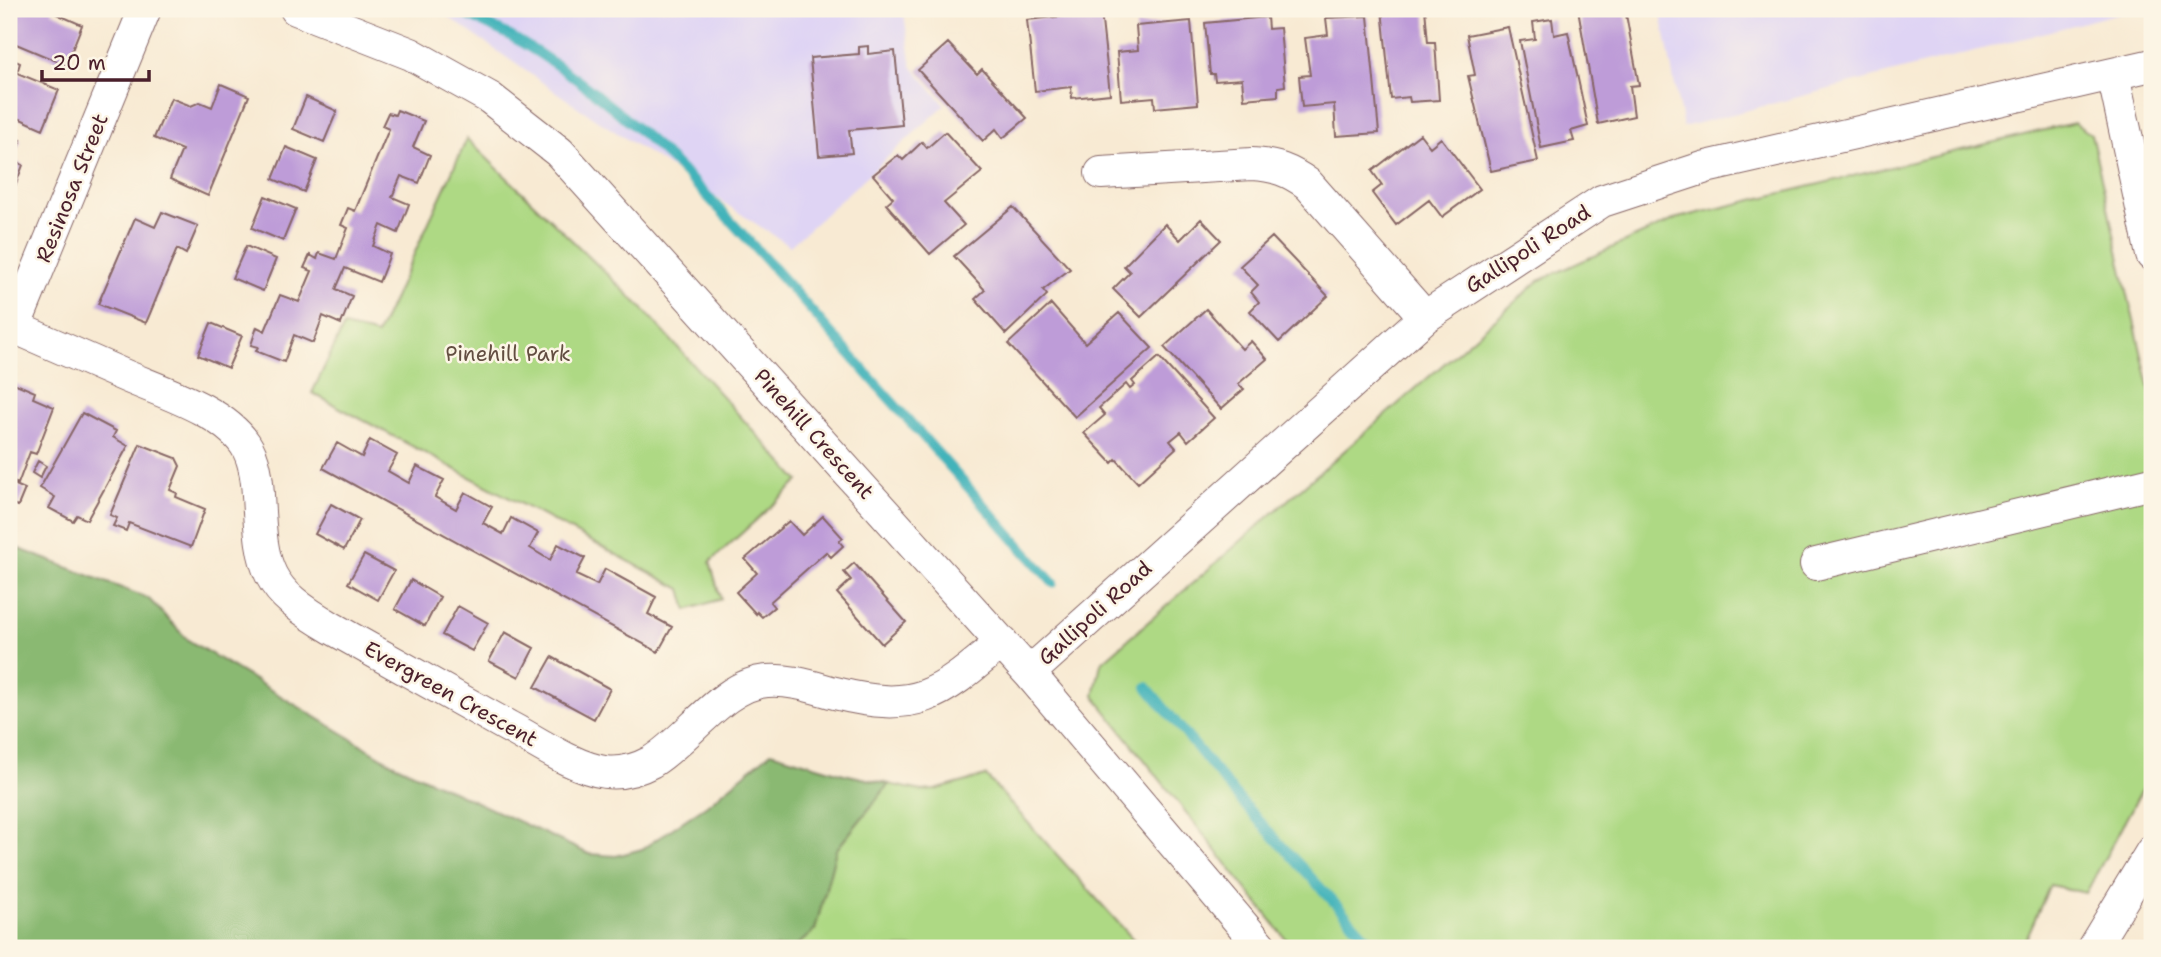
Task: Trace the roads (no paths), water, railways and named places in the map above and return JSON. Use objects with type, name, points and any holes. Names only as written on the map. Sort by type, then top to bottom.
[{"type":"street","name":"Resinosa Street","points":[[12,327],[145,9]]},
{"type":"street","name":"Pinehill Crescent","points":[[296,9],[411,54],[491,97],[559,152],[1002,642],[1262,948]]},
{"type":"street","name":"Gallipoli Road","points":[[1029,673],[1425,317],[1602,201],[1706,167],[2152,65]]},
{"type":"street","points":[[2113,74],[2152,255]]},
{"type":"street","points":[[1101,173],[1252,163],[1273,165],[1292,173],[1308,184],[1425,317]]},
{"type":"street","name":"Evergreen Crescent","points":[[12,327],[188,403],[225,425],[245,444],[251,456],[257,484],[265,562],[270,576],[283,594],[310,616],[592,769],[623,772],[649,763],[744,686],[768,681],[786,682],[875,702],[911,701],[942,689],[1002,642]]},
{"type":"street","points":[[1816,564],[2152,483]]},
{"type":"street","points":[[2093,948],[2152,851]]},
{"type":"waterway","points":[[452,9],[511,36],[564,70],[647,138],[686,175],[760,253],[1053,583]]},
{"type":"waterway","points":[[1147,687],[1239,799],[1376,948]]},
{"type":"park label","name":"Pinehill Park","points":[[508,354]]}]
